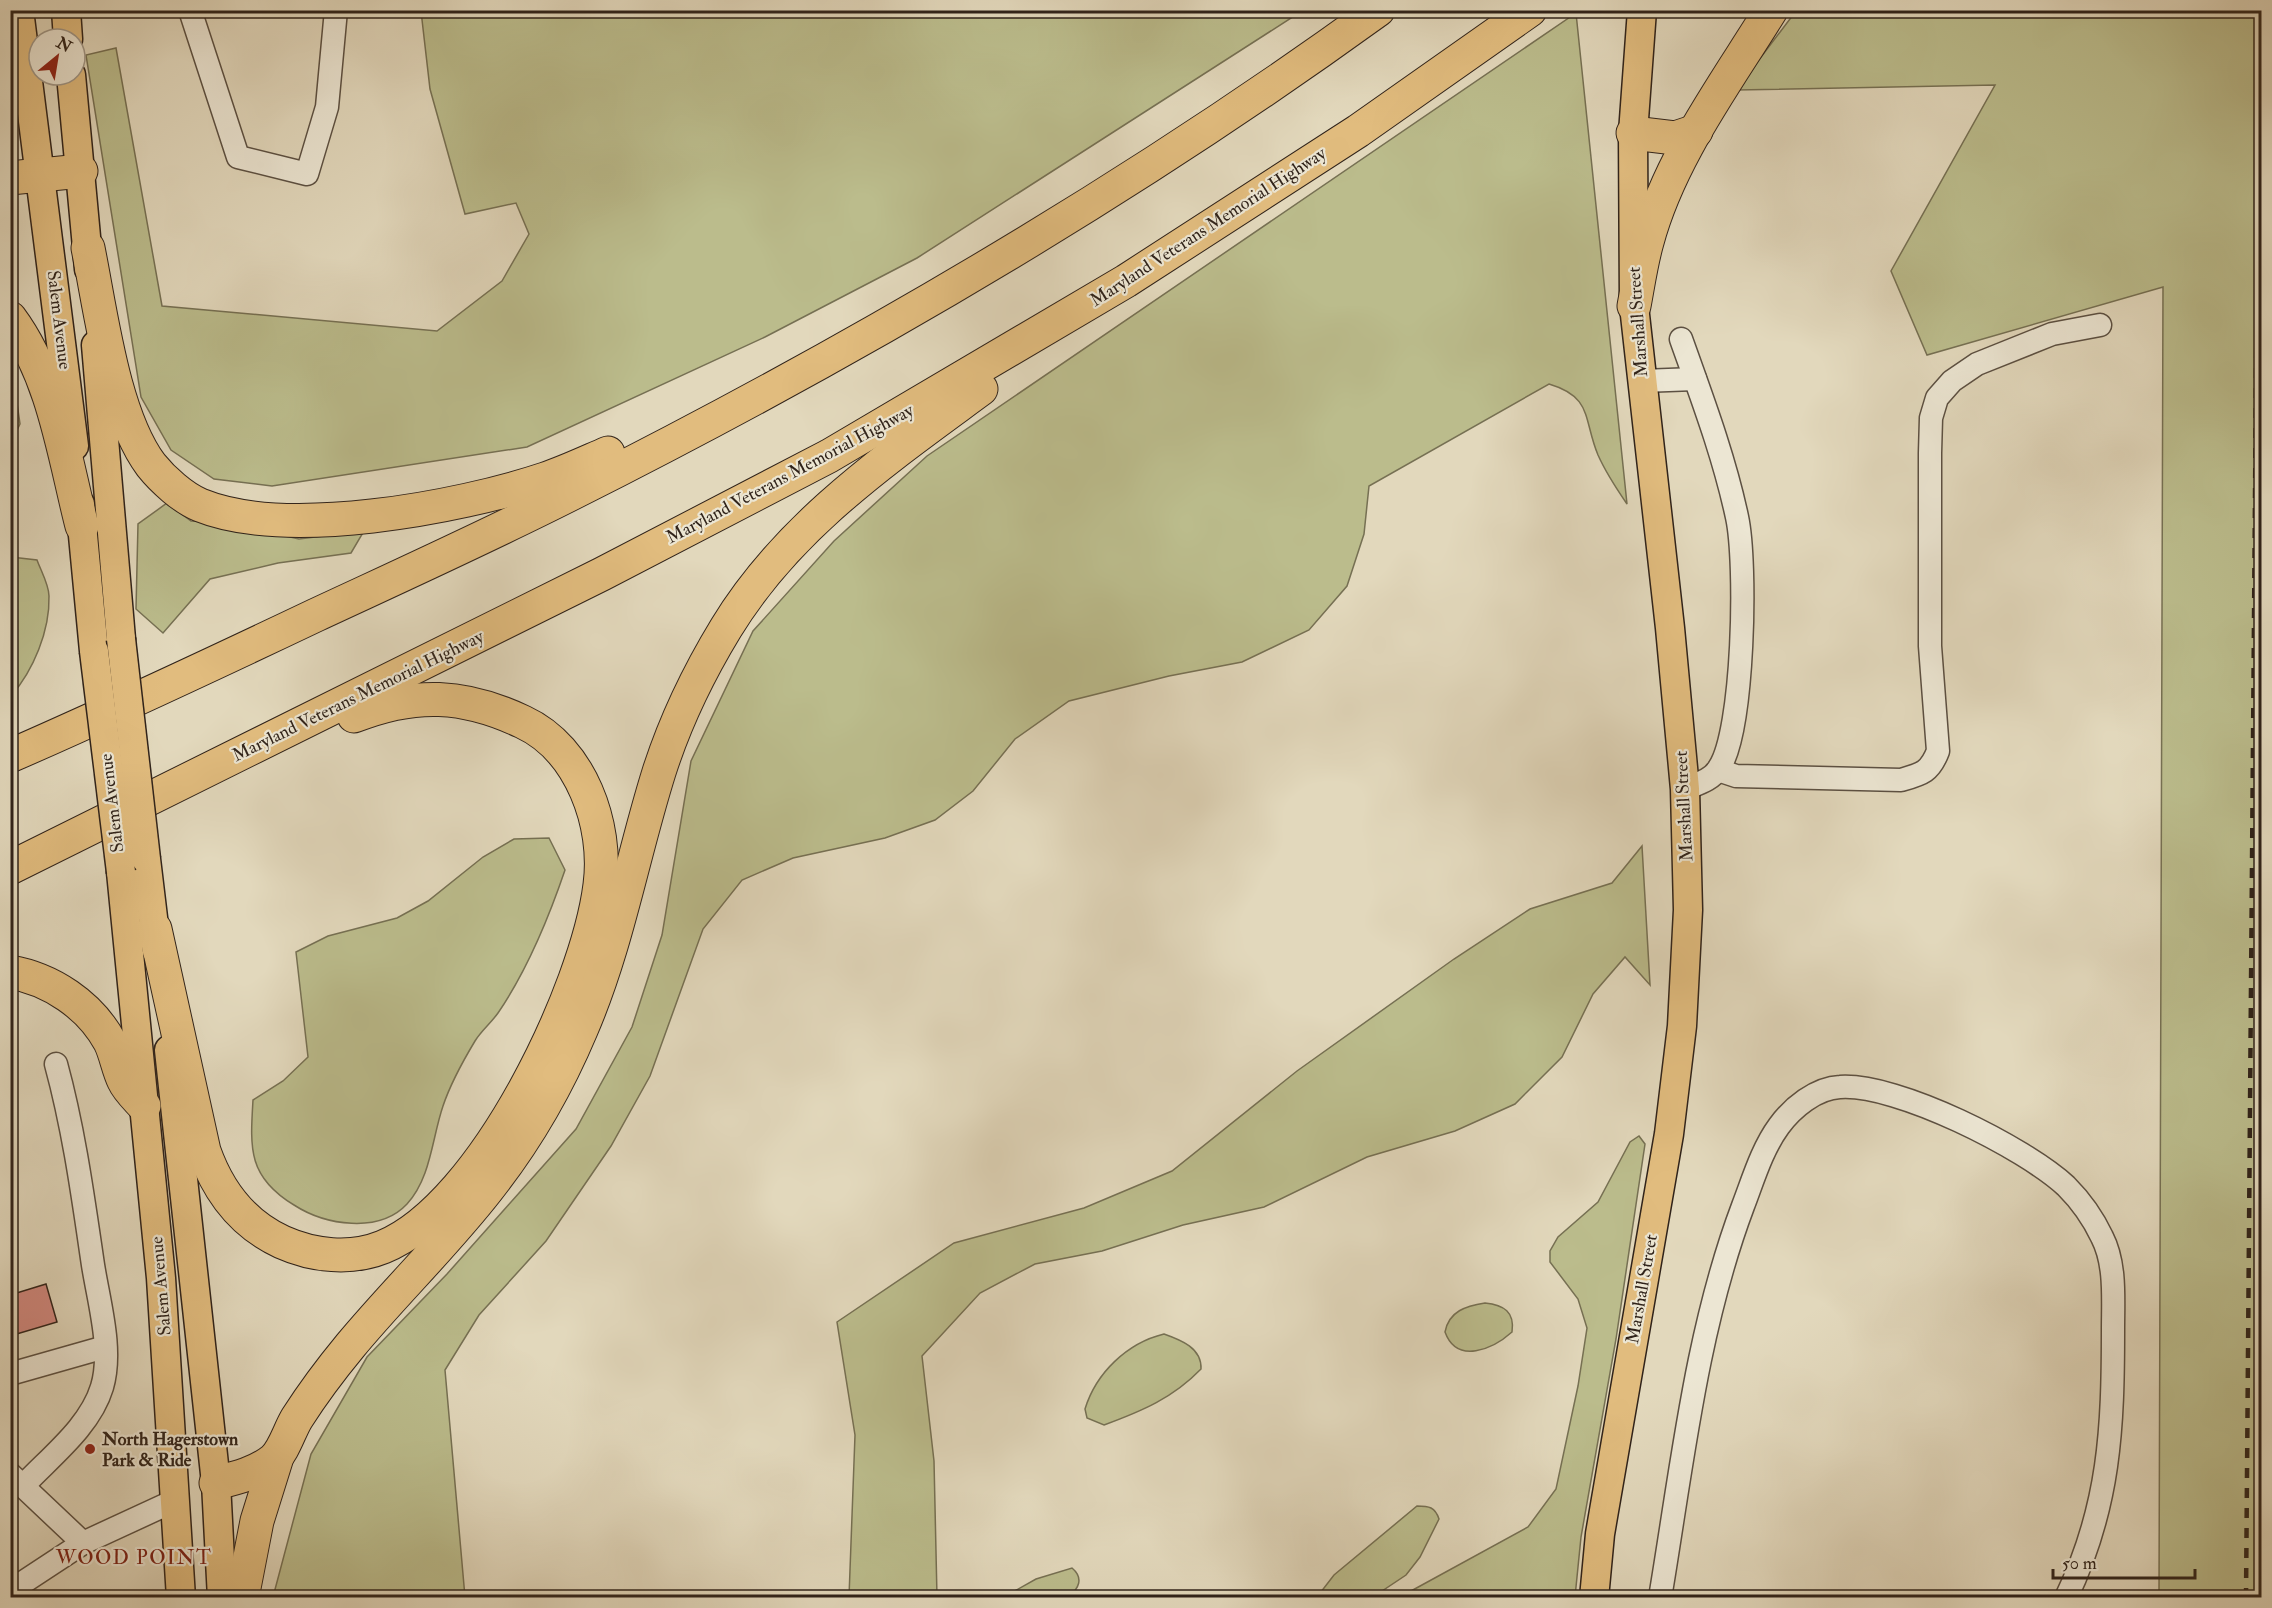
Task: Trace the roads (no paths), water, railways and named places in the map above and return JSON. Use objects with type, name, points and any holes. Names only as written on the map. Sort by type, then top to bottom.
[{"type":"highway","points":[[10,756],[85,724],[570,494],[793,377],[948,290],[1096,199],[1315,56],[1378,10]]},
{"type":"highway","name":"Maryland Veterans Memorial Highway","points":[[10,868],[602,574],[829,456],[1126,281],[1358,131],[1530,10]]},
{"type":"highway","points":[[1634,306],[1647,242],[1676,170],[1696,131],[1771,10]]},
{"type":"highway","points":[[1633,133],[1675,138],[1696,131]]},
{"type":"highway","points":[[26,176],[81,171]]},
{"type":"highway","points":[[88,248],[123,411],[136,442],[152,466],[172,486],[198,504],[229,514],[311,520],[386,514],[464,502],[546,479],[793,377]]},
{"type":"highway","points":[[242,1598],[256,1521],[277,1457],[295,1421],[349,1346],[487,1190],[526,1135],[561,1076],[583,1027],[605,964],[659,771],[676,723],[721,637],[758,580],[797,536],[838,497],[1126,281]]},
{"type":"highway","points":[[10,318],[27,340],[42,372],[82,526]]},
{"type":"highway","points":[[155,929],[204,1151],[214,1179],[251,1224],[271,1237],[297,1249],[326,1255],[352,1254],[382,1248],[409,1233],[432,1215],[468,1174],[505,1120],[539,1062],[559,1018],[595,916],[601,883],[597,822],[575,770],[555,744],[529,724],[501,711],[467,701],[437,698],[407,700],[375,708],[171,789]]},
{"type":"highway","points":[[10,747],[85,724]]},
{"type":"highway","points":[[10,972],[46,982],[69,996],[92,1018],[110,1042],[125,1084],[144,1106]]},
{"type":"highway","points":[[216,1483],[258,1470],[277,1457]]},
{"type":"main road","name":"Salem Avenue","points":[[19,10],[26,176],[66,373],[94,651],[121,872],[161,1278],[181,1598]]},
{"type":"main road","points":[[66,10],[67,27]]},
{"type":"main road","name":"Marshall Street","points":[[1594,1598],[1600,1534],[1669,1134],[1682,1026],[1688,910],[1685,789],[1670,628],[1634,306],[1633,133],[1642,10]]},
{"type":"main road","name":"Salem Avenue","points":[[72,87],[121,639],[216,1483],[222,1598]]},
{"type":"main road","points":[[176,1500],[216,1483]]},
{"type":"street","points":[[190,10],[238,157],[307,174],[327,107],[336,10]]},
{"type":"street","points":[[1718,770],[1736,776],[1901,780],[1922,774],[1932,765],[1938,751],[1930,646],[1930,453],[1931,418],[1937,398],[1952,381],[1977,364],[2052,334],[2100,325]]},
{"type":"street","points":[[1681,339],[1718,443],[1738,519],[1743,584],[1739,674],[1727,753],[1718,770],[1706,780],[1685,789]]},
{"type":"street","points":[[1642,381],[1695,379]]},
{"type":"street","points":[[56,1064],[71,1119],[105,1347],[105,1369],[96,1401],[84,1422],[17,1480],[83,1543]]},
{"type":"street","points":[[1660,1598],[1706,1328],[1738,1220],[1757,1169],[1778,1127],[1795,1108],[1815,1094],[1838,1086],[1873,1090],[1906,1100],[1965,1125],[2027,1156],[2065,1185],[2085,1207],[2104,1240],[2113,1281],[2113,1369],[2108,1470],[2096,1526],[2067,1598]]},
{"type":"street","points":[[10,1374],[105,1347]]},
{"type":"street","points":[[10,1591],[83,1543],[176,1500]]},
{"type":"railway","points":[[2246,1598],[2259,10]]},
{"type":"place","name":"North Hagerstown Park & Ride","points":[[90,1449]]},
{"type":"district","name":"WOOD POINT","points":[[134,1557]]}]
